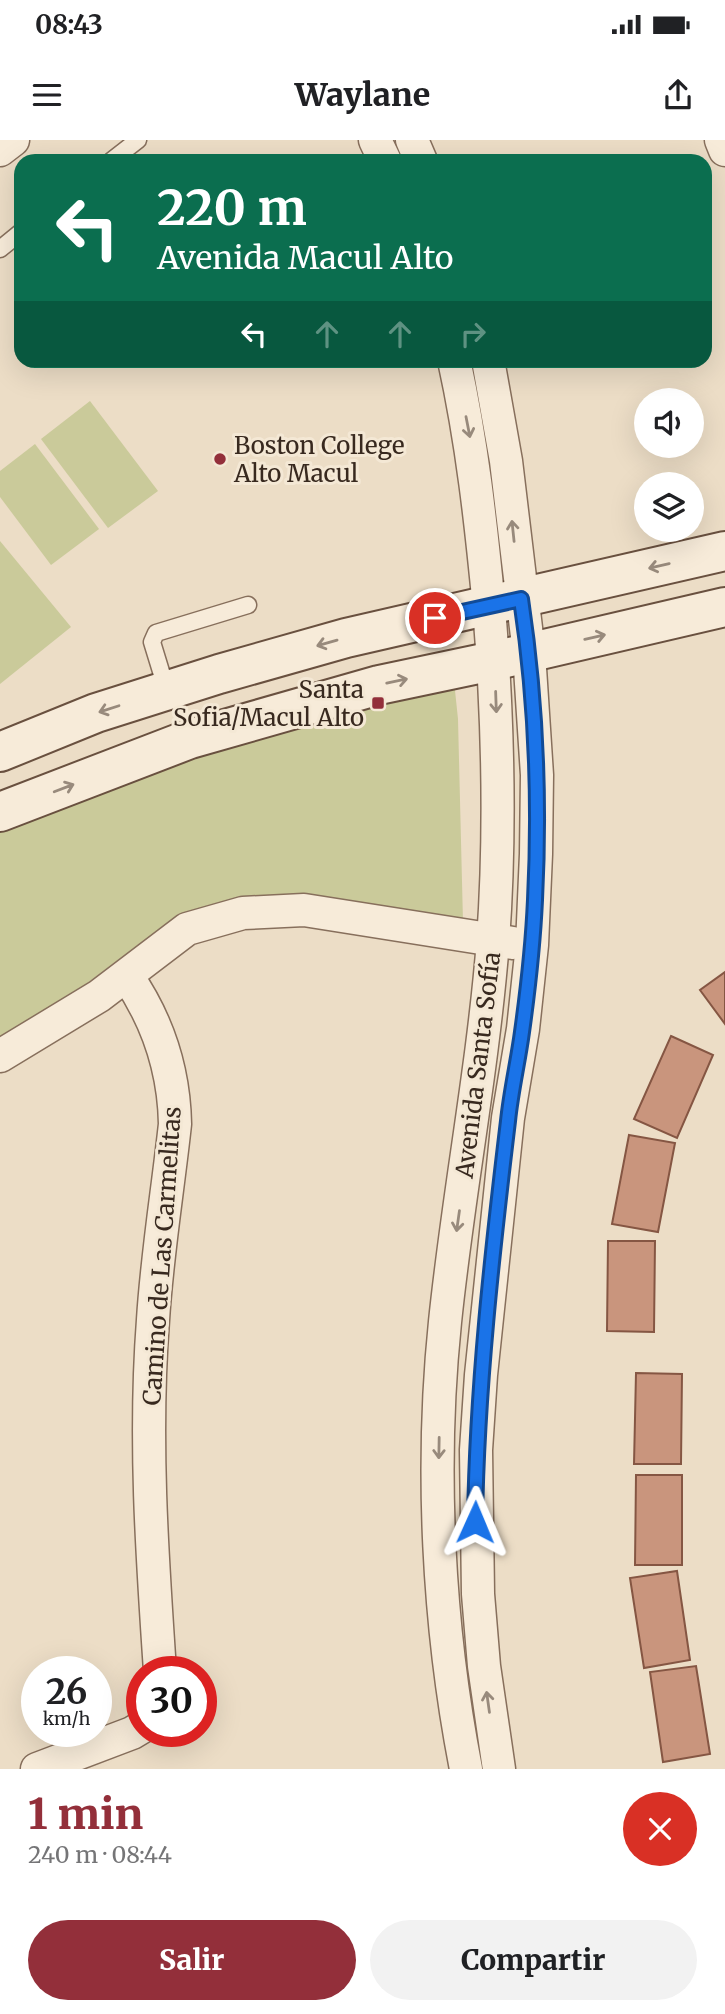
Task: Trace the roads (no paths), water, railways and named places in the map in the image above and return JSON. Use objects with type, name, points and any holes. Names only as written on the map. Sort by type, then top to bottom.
[{"type":"street","points":[[0,150],[13,140]]},
{"type":"street","points":[[721,140],[725,150]]},
{"type":"street","name":"Avenida Santa Sofía","points":[[456,368],[476,476],[505,603],[511,657],[537,775],[532,945],[523,1029],[507,1130],[481,1375],[476,1450],[478,1594],[484,1666],[499,1769]]},
{"type":"street","name":"Avenida Santa Sofía","points":[[489,368],[506,461],[505,603]]},
{"type":"street","points":[[0,752],[96,713],[346,638],[725,551]]},
{"type":"street","points":[[0,812],[190,739],[379,685],[725,607]]},
{"type":"street","name":"Avenida Santa Sofía","points":[[466,1769],[452,1682],[444,1598],[439,1478],[440,1395],[444,1323],[484,1036],[493,941],[498,771],[511,657]]},
{"type":"street","points":[[0,1056],[59,1022],[127,976],[187,929],[243,912],[304,910],[532,945]]},
{"type":"street","name":"Camino de Las Carmelitas","points":[[127,976],[156,1026],[165,1051],[175,1098],[175,1124],[153,1319],[149,1440],[159,1656]]},
{"type":"street","points":[[37,1769],[126,1735]]},
{"type":"lane","points":[[120,154],[138,140]]},
{"type":"lane","points":[[0,249],[14,238]]},
{"type":"lane","points":[[167,691],[152,642],[156,633],[248,605]]},
{"type":"place","name":"Boston College Alto Macul","points":[[220,459]]},
{"type":"place","name":"Santa Sofia/Macul Alto","points":[[378,703]]}]
